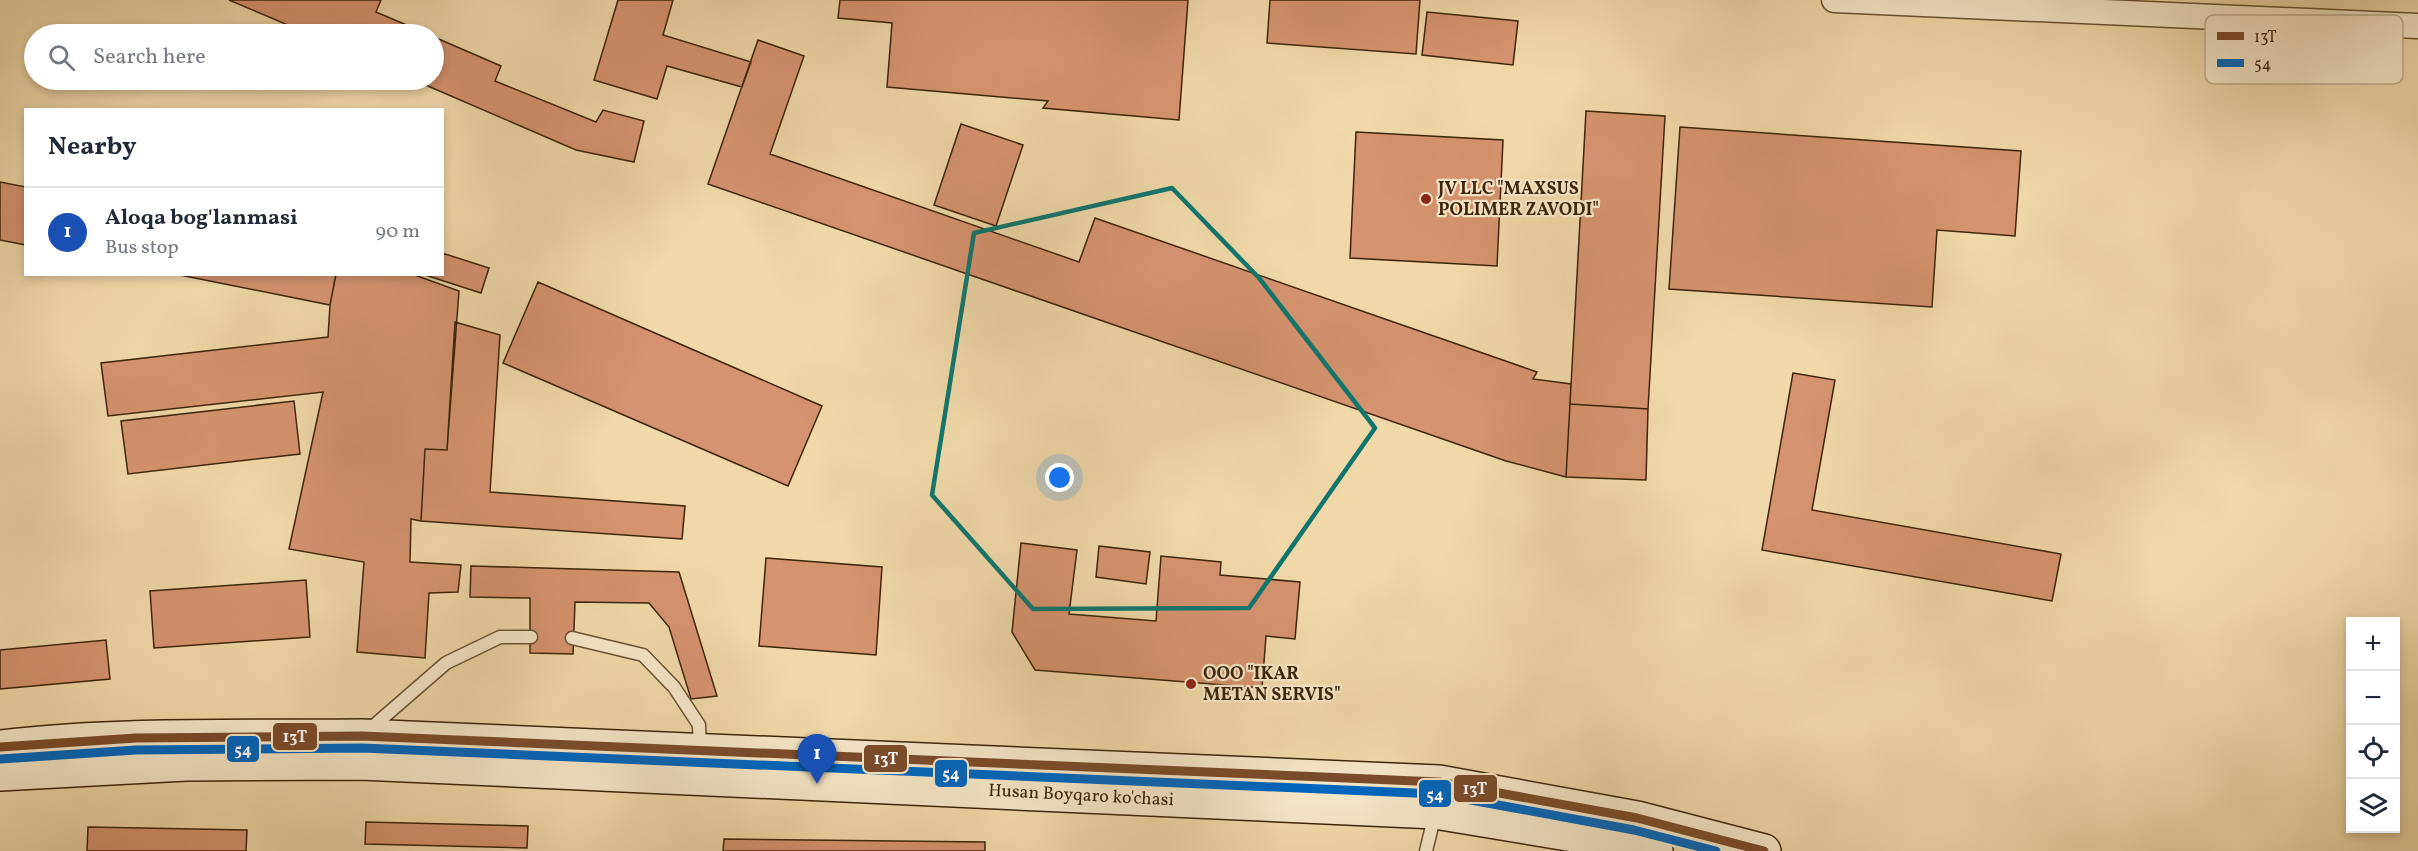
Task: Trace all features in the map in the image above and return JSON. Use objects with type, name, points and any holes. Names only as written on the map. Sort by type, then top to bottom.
[{"type":"main road","name":"Husan Boyqaro ko'chasi","points":[[0,747],[196,736],[362,750],[1437,797],[1656,851]]},
{"type":"main road","name":"Husan Boyqaro ko'chasi","points":[[0,774],[186,764],[362,750],[700,751],[1437,797],[1637,818],[1764,851]]},
{"type":"street","points":[[1834,0],[2205,17]]},
{"type":"street","points":[[2403,25],[2418,26]]},
{"type":"lane","points":[[362,750],[446,663],[500,638],[531,637]]},
{"type":"lane","points":[[572,638],[643,656],[674,687],[699,725],[700,751]]},
{"type":"lane","points":[[1426,851],[1437,797]]},
{"type":"highlighted area","points":[[1172,188],[1259,278],[1375,428],[1249,608],[1033,609],[932,495],[974,233]]},
{"type":"building","points":[[229,0],[381,0],[376,12],[404,24],[285,24]]},
{"type":"building","points":[[618,0],[673,0],[663,35],[751,62],[742,87],[667,66],[657,99],[594,80]]},
{"type":"building","points":[[840,0],[1188,0],[1179,120],[1043,108],[1048,101],[887,87],[892,23],[838,18]]},
{"type":"building","points":[[1270,0],[1420,0],[1416,54],[1267,43]]},
{"type":"building","points":[[1427,12],[1518,21],[1513,65],[1422,55]]},
{"type":"building","points":[[758,40],[804,56],[770,154],[1079,262],[1095,218],[1537,372],[1533,379],[1571,384],[1566,477],[1506,461],[708,184]]},
{"type":"building","points":[[444,41],[501,66],[495,81],[596,122],[603,110],[644,121],[634,162],[576,150],[437,90],[444,90]]},
{"type":"building","points":[[1586,111],[1665,116],[1648,409],[1570,404]]},
{"type":"building","points":[[961,124],[1023,145],[996,226],[934,205]]},
{"type":"building","points":[[1680,127],[2021,151],[2015,236],[1937,230],[1932,307],[1669,289]]},
{"type":"building","name":"JV LLC \"MAXSUS POLIMER ZAVODI\"","points":[[1356,132],[1503,140],[1497,266],[1350,258]]},
{"type":"building","points":[[0,182],[24,187],[24,245],[0,240]]},
{"type":"building","points":[[444,254],[489,268],[481,293],[428,276],[444,276]]},
{"type":"building","points":[[185,276],[336,276],[330,305]]},
{"type":"building","points":[[336,276],[418,276],[459,291],[447,450],[425,449],[421,521],[411,519],[410,562],[461,565],[458,592],[429,593],[425,658],[357,652],[364,562],[289,549],[323,392],[108,416],[101,363],[328,337],[330,305]]},
{"type":"building","points":[[538,282],[822,406],[788,486],[503,363]]},
{"type":"building","points":[[455,322],[500,335],[490,492],[685,506],[682,539],[421,521],[425,449],[447,450]]},
{"type":"building","points":[[1793,373],[1835,380],[1812,510],[2061,554],[2052,601],[1762,550]]},
{"type":"building","points":[[294,401],[300,454],[128,474],[121,421]]},
{"type":"building","points":[[1570,404],[1648,409],[1646,480],[1566,477]]},
{"type":"building","points":[[1021,543],[1077,550],[1069,614],[1156,621],[1161,556],[1221,562],[1220,575],[1300,582],[1295,639],[1266,636],[1262,688],[1035,670],[1012,632]]},
{"type":"building","points":[[1099,546],[1150,552],[1146,584],[1096,577]]},
{"type":"building","points":[[766,558],[882,567],[876,655],[759,646]]},
{"type":"building","points":[[471,566],[679,572],[717,696],[691,699],[669,627],[649,603],[575,602],[573,654],[530,653],[530,598],[470,597]]},
{"type":"building","points":[[306,580],[310,637],[154,648],[150,591]]},
{"type":"building","points":[[106,640],[110,679],[0,689],[0,650]]},
{"type":"building","points":[[366,822],[528,826],[527,848],[365,844]]},
{"type":"building","points":[[88,827],[247,830],[246,851],[87,851]]},
{"type":"building","points":[[724,839],[985,842],[985,851],[723,851]]},
{"type":"transit line","name":"13Т","points":[[0,747],[136,738],[362,736],[1439,782],[1637,818],[1764,851]]},
{"type":"transit line","name":"54","points":[[1,759],[136,750],[362,748],[1438,794],[1634,830],[1716,851]]},
{"type":"place","name":"JV LLC \"MAXSUS POLIMER ZAVODI\"","points":[[1426,199]]},
{"type":"place","name":"OOO \"IKAR METAN SERVIS\"","points":[[1191,684]]},
{"type":"place","name":"Aloqa bog'lanmasi","points":[[817,784]]}]
